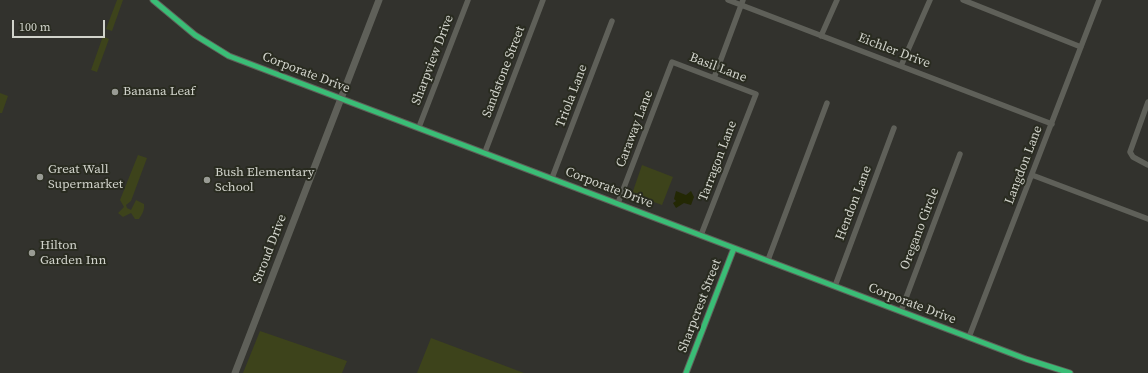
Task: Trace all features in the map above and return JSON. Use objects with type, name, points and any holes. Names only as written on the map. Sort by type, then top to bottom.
[{"type":"street","name":"Corporate Drive","points":[[153,0],[195,35],[229,56],[485,152],[1026,359],[1070,373]]},
{"type":"street","name":"Stroud Drive","points":[[235,373],[379,0]]},
{"type":"street","name":"Sharpview Drive","points":[[419,127],[468,0]]},
{"type":"street","name":"Sandstone Street","points":[[485,152],[543,0]]},
{"type":"street","name":"Eichler Drive","points":[[728,0],[742,2],[821,36],[1052,124]]},
{"type":"street","points":[[821,36],[837,0]]},
{"type":"street","points":[[901,66],[930,0]]},
{"type":"street","points":[[963,0],[1081,48]]},
{"type":"street","name":"Langdon Lane","points":[[969,337],[1099,0]]},
{"type":"street","points":[[714,78],[742,2]]},
{"type":"street","name":"Triola Lane","points":[[552,178],[612,21]]},
{"type":"street","name":"Basil Lane","points":[[672,62],[756,94]]},
{"type":"street","name":"Caraway Lane","points":[[618,203],[672,62]]},
{"type":"street","name":"Tarragon Lane","points":[[701,235],[756,94]]},
{"type":"street","points":[[1148,102],[1130,152],[1137,159],[1148,165]]},
{"type":"street","points":[[768,260],[827,103]]},
{"type":"street","name":"Hendon Lane","points":[[835,286],[894,128]]},
{"type":"street","name":"Oregano Circle","points":[[901,311],[960,154]]},
{"type":"street","points":[[1032,175],[1148,219]]},
{"type":"street","name":"Sharpcrest Street","points":[[686,373],[734,248]]},
{"type":"shaded area","points":[[117,0],[123,0],[112,31],[106,29]]},
{"type":"shaded area","points":[[103,36],[109,39],[97,72],[91,70]]},
{"type":"shaded area","points":[[0,93],[8,96],[2,113],[0,113]]},
{"type":"shaded area","points":[[138,155],[147,158],[131,201],[126,205],[127,208],[131,210],[136,200],[144,204],[144,210],[139,219],[135,219],[131,213],[123,217],[118,213],[124,207],[120,200]]},
{"type":"shaded area","points":[[642,165],[673,177],[662,205],[632,194]]},
{"type":"shaded area","points":[[676,191],[686,195],[691,191],[694,197],[691,205],[684,203],[676,208],[673,203],[676,201],[674,199]]},
{"type":"shaded area","points":[[260,331],[347,361],[342,373],[243,373]]},
{"type":"shaded area","points":[[431,338],[524,373],[417,373]]},
{"type":"cycle path","points":[[153,0],[195,35],[229,56],[1026,359],[1070,373]]},
{"type":"cycle path","points":[[686,373],[734,248]]},
{"type":"place","name":"Banana Leaf","points":[[115,92]]},
{"type":"place","name":"Great Wall Supermarket","points":[[40,177]]},
{"type":"place","name":"Bush Elementary School","points":[[207,180]]},
{"type":"place","name":"Hilton Garden Inn","points":[[32,253]]}]
